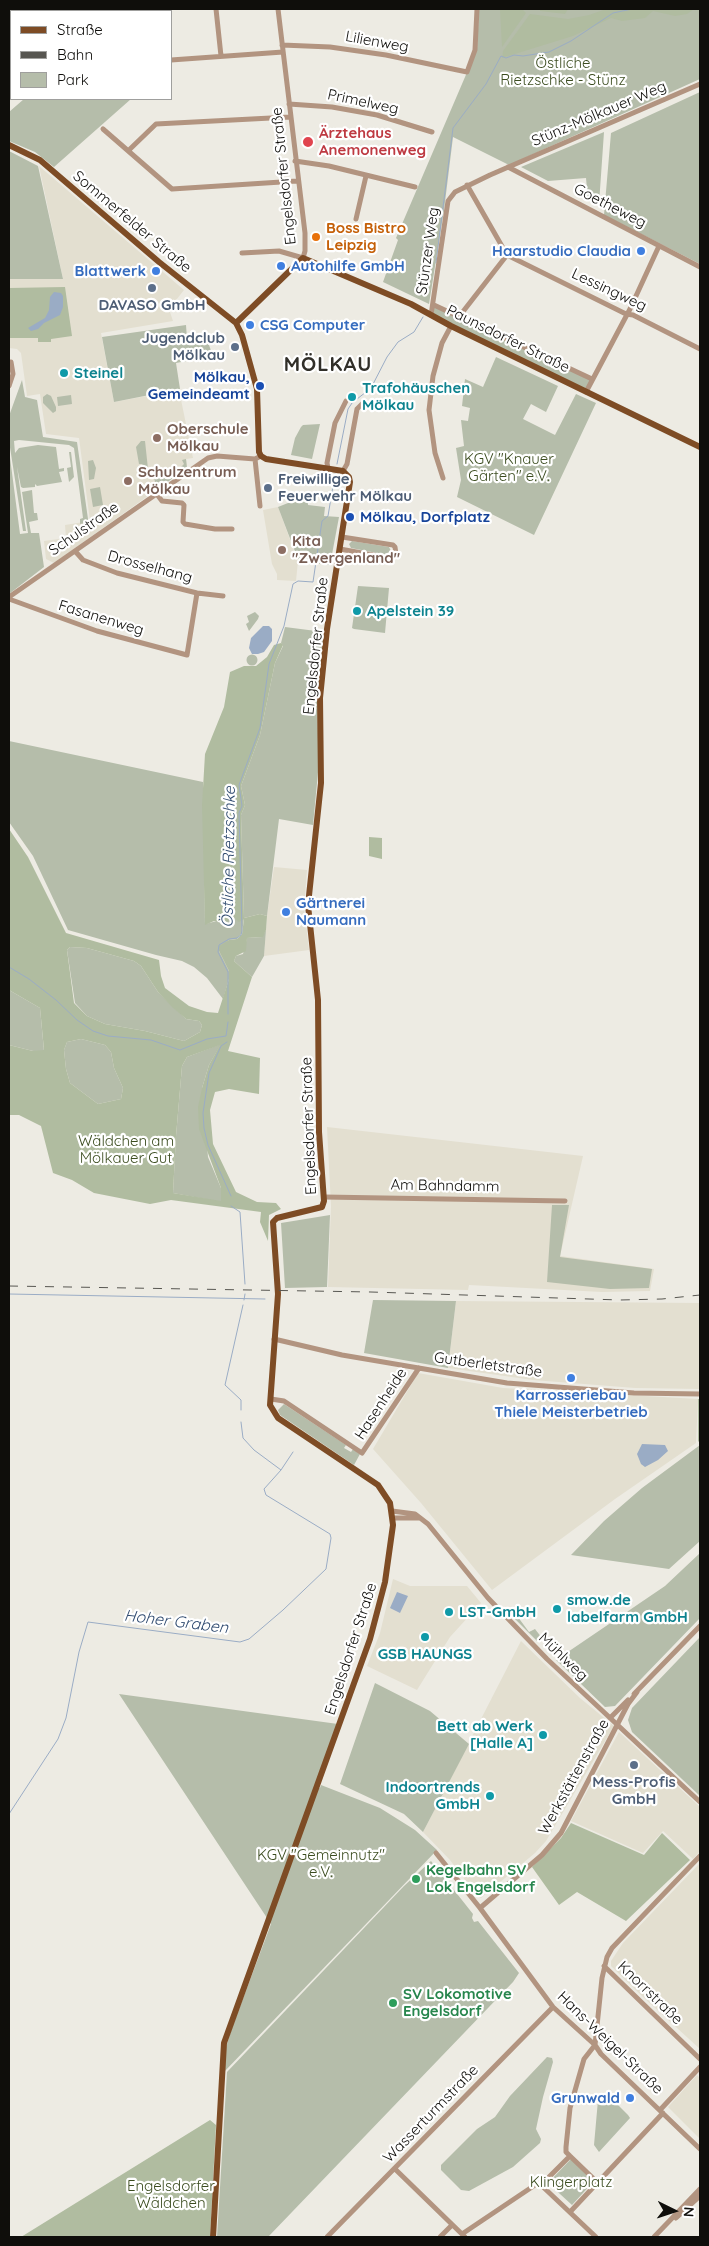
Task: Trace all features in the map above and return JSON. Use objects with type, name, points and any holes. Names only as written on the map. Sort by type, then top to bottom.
[{"type":"main road","name":"Sommerfelder Straße","points":[[9,145],[40,160],[159,262],[236,323]]},
{"type":"main road","name":"Engelsdorfer Straße","points":[[236,323],[303,258]]},
{"type":"main road","name":"Paunsdorfer Straße","points":[[303,258],[431,315],[700,448]]},
{"type":"main road","points":[[236,323],[242,335],[257,389],[258,457],[336,470]]},
{"type":"main road","name":"Engelsdorfer Straße","points":[[213,2237],[224,2043],[370,1639],[386,1582],[393,1514],[385,1492],[375,1483],[278,1418],[270,1406],[278,1294],[273,1222],[277,1218],[322,1208],[324,1197],[320,1132],[318,1000],[308,905],[321,784],[320,698],[327,629],[350,482],[349,477],[336,470]]},
{"type":"street","points":[[216,9],[221,56]]},
{"type":"street","name":"Engelsdorfer Straße","points":[[278,9],[297,181],[306,240],[303,258]]},
{"type":"street","name":"Lilienweg","points":[[282,45],[330,47],[359,51],[467,72],[475,50],[477,9]]},
{"type":"street","points":[[172,60],[283,52]]},
{"type":"street","name":"Stünz-Mölkauer Weg","points":[[508,167],[700,84]]},
{"type":"street","name":"Primelweg","points":[[288,104],[332,107],[377,115],[432,132]]},
{"type":"street","points":[[129,150],[156,124],[290,118]]},
{"type":"street","points":[[103,129],[172,189],[297,181]]},
{"type":"street","points":[[295,161],[303,161],[415,187]]},
{"type":"street","name":"Stünzer Weg","points":[[431,315],[448,201],[455,192],[467,185],[508,167]]},
{"type":"street","name":"Goetheweg","points":[[508,167],[700,267]]},
{"type":"street","points":[[356,219],[366,176]]},
{"type":"street","points":[[458,318],[507,255],[467,185]]},
{"type":"street","points":[[586,392],[659,246]]},
{"type":"street","points":[[242,253],[279,251],[303,258]]},
{"type":"street","name":"Lessingweg","points":[[507,255],[626,314],[633,315],[700,350]]},
{"type":"street","name":"Paunsdorfer Straße","points":[[434,305],[458,318],[592,379]]},
{"type":"street","points":[[443,478],[432,439],[430,402],[432,376],[451,326]]},
{"type":"street","points":[[9,386],[13,374],[11,362]]},
{"type":"street","points":[[346,401],[342,405],[335,423],[327,463],[336,470],[347,464],[357,409],[365,401]]},
{"type":"street","name":"Schulstraße","points":[[9,598],[208,458],[217,456],[258,457]]},
{"type":"street","points":[[258,457],[260,506]]},
{"type":"street","points":[[156,494],[162,501],[182,503],[184,505],[183,522],[185,524],[215,529],[232,529]]},
{"type":"street","points":[[340,549],[389,558],[396,554],[396,547],[393,545],[342,538]]},
{"type":"street","name":"Drosselhang","points":[[75,550],[83,560],[102,568],[197,593],[223,596]]},
{"type":"street","name":"Fasanenweg","points":[[9,598],[97,631],[187,655],[197,593]]},
{"type":"street","name":"Am Bahndamm","points":[[324,1197],[565,1201]]},
{"type":"street","name":"Gutberletstraße","points":[[274,1339],[326,1352],[530,1385],[700,1394]]},
{"type":"street","name":"Hasenheide","points":[[271,1399],[284,1401],[362,1453],[419,1368]]},
{"type":"street","name":"Mühlweg","points":[[393,1514],[420,1518],[428,1524],[498,1609],[547,1660],[700,1802]]},
{"type":"street","name":"Werkstättenstraße","points":[[610,1718],[700,1626]]},
{"type":"street","name":"Werkstättenstraße","points":[[480,1908],[542,1854],[561,1833],[637,1692]]},
{"type":"street","name":"Hans-Weigel-Straße","points":[[436,1853],[480,1908],[553,2007],[595,2045],[601,2054],[662,2111],[700,2150]]},
{"type":"street","points":[[597,2182],[566,2152],[566,2147],[570,2108],[584,2059],[595,2045],[604,1966],[612,1948],[700,1856]]},
{"type":"street","name":"Knorrstraße","points":[[604,1966],[700,2058]]},
{"type":"street","name":"Wasserturmstraße","points":[[328,2237],[553,2007]]},
{"type":"street","points":[[570,2212],[700,2067]]},
{"type":"street","points":[[541,2185],[570,2156]]},
{"type":"street","points":[[395,2169],[463,2236],[535,2185],[541,2185],[596,2237]]},
{"type":"street","points":[[654,2237],[700,2189]]},
{"type":"street","points":[[667,2224],[700,2196]]},
{"type":"street","points":[[440,2237],[452,2225]]},
{"type":"shaded area","points":[[39,166],[184,290],[169,309],[173,321],[101,333],[114,402],[179,390],[193,458],[186,459],[187,468],[54,563],[46,559],[44,541],[66,538],[65,525],[90,521],[79,438],[46,434],[40,394],[27,396],[21,353],[17,349],[9,348],[9,279],[63,279]]},
{"type":"shaded area","name":"Kita \"Zwergenland\"","points":[[278,507],[298,561],[296,581],[277,580],[277,574],[272,564],[263,510]]},
{"type":"shaded area","name":"Gärtnerei Naumann","points":[[274,867],[307,870],[304,908],[309,950],[264,956]]},
{"type":"shaded area","points":[[327,1127],[583,1156],[560,1256],[654,1269],[650,1291],[602,1292],[469,1285],[468,1290],[328,1287],[331,1206]]},
{"type":"shaded area","points":[[456,1301],[700,1303],[700,1389],[635,1388],[533,1380],[448,1368]]},
{"type":"shaded area","points":[[418,1373],[503,1388],[698,1399],[696,1443],[615,1499],[492,1590],[421,1503],[373,1449]]},
{"type":"shaded area","points":[[393,1579],[410,1586],[467,1586],[481,1603],[450,1637],[417,1690],[367,1666],[380,1633]]},
{"type":"shaded area","points":[[521,1641],[580,1698],[614,1726],[546,1841],[535,1853],[481,1898],[477,1896],[450,1860],[423,1832]]},
{"type":"shaded area","points":[[619,1732],[700,1807],[700,1851],[693,1859],[663,1831],[643,1853],[571,1821]]},
{"type":"shaded area","points":[[700,1863],[700,2049],[611,1966],[611,1961],[623,1943]]},
{"type":"shaded area","points":[[697,2075],[700,2078],[700,2139],[668,2107]]},
{"type":"green space","name":"Östliche Rietzschke - Stünz","points":[[479,9],[700,9],[700,79],[509,165],[453,137],[429,304],[383,282],[398,240],[396,238],[477,49]]},
{"type":"green space","points":[[500,9],[522,9],[526,13],[502,47]]},
{"type":"green space","points":[[540,9],[568,9],[565,14],[540,11]]},
{"type":"green space","points":[[606,9],[694,9],[687,14],[675,16],[653,11],[645,18],[622,21],[611,18],[573,36],[502,58],[503,51],[530,14],[568,19]]},
{"type":"green space","points":[[700,92],[700,264],[604,215],[611,133]]},
{"type":"green space","points":[[23,100],[130,100],[54,167],[35,152],[9,141],[9,112]]},
{"type":"green space","points":[[604,132],[599,204],[588,199],[586,178],[548,181],[521,167]]},
{"type":"green space","points":[[9,151],[38,166],[63,279],[9,279]]},
{"type":"green space","points":[[65,287],[72,336],[51,339],[51,342],[38,342],[38,338],[9,338],[9,288]]},
{"type":"green space","points":[[434,305],[592,379],[586,392],[431,315]]},
{"type":"green space","points":[[186,325],[187,339],[206,337],[213,356],[176,363],[180,389],[114,402],[102,337]]},
{"type":"green space","name":"KGV \"Knauer Gärten\" e.V.","points":[[496,357],[558,386],[546,412],[531,404],[523,419],[555,435],[576,394],[596,403],[534,535],[457,497],[461,480],[456,448],[464,446],[461,420],[468,421],[470,408],[462,406],[465,379],[483,387]]},
{"type":"green space","points":[[22,380],[25,397],[37,400],[43,437],[77,442],[90,533],[87,534],[85,523],[80,524],[80,519],[83,518],[74,448],[69,445],[19,440],[14,441],[15,453],[19,448],[38,445],[56,447],[59,469],[64,468],[64,471],[59,472],[62,482],[37,486],[35,484],[35,487],[23,488],[21,487],[17,467],[26,531],[23,531],[9,441],[9,416]]},
{"type":"green space","points":[[47,394],[51,396],[56,407],[56,411],[53,413],[43,403],[43,397]]},
{"type":"green space","points":[[71,395],[72,404],[58,406],[57,397]]},
{"type":"green space","points":[[320,424],[312,459],[291,455],[295,438],[301,427],[303,425]]},
{"type":"green space","points":[[141,441],[145,441],[148,469],[143,469],[142,464],[139,464],[136,447]]},
{"type":"green space","points":[[9,450],[20,534],[28,533],[22,492],[32,490],[34,513],[37,513],[38,520],[29,522],[31,533],[39,533],[44,567],[9,594]]},
{"type":"green space","points":[[69,452],[71,452],[74,477],[69,482],[67,468],[71,467]]},
{"type":"green space","points":[[186,459],[187,468],[152,493],[148,487],[155,482],[153,471],[158,470],[159,477],[163,477],[167,474],[167,469],[181,467],[184,464],[182,460]]},
{"type":"green space","points":[[93,460],[96,468],[94,479],[89,480],[88,461]]},
{"type":"green space","points":[[100,487],[103,505],[93,507],[90,489]]},
{"type":"green space","points":[[298,499],[308,500],[308,505],[325,507],[324,516],[339,517],[330,565],[299,562],[278,507]]},
{"type":"green space","points":[[352,541],[389,547],[391,551],[387,555],[351,548],[349,544]]},
{"type":"green space","points":[[358,586],[389,588],[385,633],[352,628]]},
{"type":"green space","points":[[255,612],[259,616],[249,631],[246,624],[249,622],[247,616]]},
{"type":"green space","points":[[285,627],[316,631],[323,639],[317,704],[319,762],[313,825],[279,819],[267,916],[260,914],[244,918],[241,815],[245,805],[241,786],[260,735],[275,663],[283,646],[281,643]]},
{"type":"green space","name":"Wäldchen am Mölkauer Gut","points":[[281,643],[283,645],[275,663],[260,735],[241,786],[245,805],[241,815],[244,918],[260,914],[267,916],[266,930],[263,937],[247,938],[246,951],[236,956],[234,961],[252,977],[228,1051],[260,1058],[259,1094],[229,1089],[215,1092],[210,1110],[213,1144],[236,1192],[257,1202],[276,1203],[281,1209],[269,1215],[268,1241],[260,1222],[261,1212],[171,1200],[150,1204],[94,1193],[72,1180],[53,1173],[41,1126],[19,1115],[9,1115],[9,1045],[33,1051],[44,1050],[40,1008],[9,990],[9,829],[28,857],[66,933],[159,960],[165,988],[189,1006],[207,1012],[218,1013],[229,979],[229,971],[219,951],[219,946],[229,940],[237,939],[242,934],[244,919],[239,922],[233,917],[224,923],[214,921],[205,925],[202,805],[205,754],[224,707],[230,672],[244,666],[256,666],[267,657],[274,645]],"holes":[[[70,947],[87,948],[134,961],[141,966],[158,992],[172,1007],[186,1019],[199,1021],[202,1025],[200,1032],[184,1041],[145,1031],[105,1024],[87,1016],[74,1003],[67,950]],[[81,1039],[105,1045],[111,1052],[114,1068],[123,1088],[121,1099],[98,1104],[70,1083],[64,1050],[67,1042]],[[220,1045],[209,1065],[198,1107],[199,1129],[221,1188],[221,1201],[173,1193],[182,1066],[187,1057]]]},
{"type":"green space","points":[[252,654],[258,660],[252,666],[246,660]]},
{"type":"green space","points":[[9,741],[203,782],[205,924],[233,917],[244,918],[242,933],[237,939],[229,940],[219,951],[229,971],[229,979],[223,999],[207,978],[194,967],[182,961],[68,930],[33,856],[9,822]]},
{"type":"green space","points":[[369,837],[382,838],[382,859],[369,856]]},
{"type":"green space","points":[[266,930],[264,956],[252,977],[234,961],[236,956],[243,954],[247,938],[262,937]]},
{"type":"green space","points":[[70,947],[87,948],[134,961],[141,966],[158,992],[186,1019],[199,1021],[202,1025],[200,1032],[184,1041],[145,1031],[105,1024],[87,1016],[75,1003],[67,950]]},
{"type":"green space","points":[[9,990],[40,1008],[44,1051],[33,1051],[9,1045]]},
{"type":"green space","points":[[81,1039],[105,1045],[111,1052],[114,1068],[123,1088],[121,1099],[98,1104],[70,1083],[64,1050],[67,1042]]},
{"type":"green space","points":[[221,1044],[209,1065],[202,1088],[208,1157],[221,1188],[221,1202],[173,1193],[182,1066],[187,1057]]},
{"type":"green space","points":[[552,1205],[569,1205],[560,1257],[652,1269],[649,1288],[610,1289],[547,1282]]},
{"type":"green space","points":[[330,1215],[327,1287],[285,1288],[281,1223]]},
{"type":"green space","points":[[373,1300],[456,1301],[448,1368],[364,1353]]},
{"type":"green space","points":[[698,1399],[700,1399],[700,1440],[698,1442]]},
{"type":"green space","points":[[284,1404],[346,1445],[344,1448],[351,1452],[353,1449],[360,1454],[354,1465],[280,1415],[278,1410]]},
{"type":"green space","points":[[700,1445],[700,1541],[669,1569],[571,1555],[604,1521],[642,1488]]},
{"type":"green space","points":[[700,1553],[700,1618],[615,1706],[605,1707],[556,1660],[665,1586]]},
{"type":"green space","points":[[512,1609],[529,1632],[535,1629],[542,1638],[537,1641],[508,1612]]},
{"type":"green space","points":[[700,1637],[700,1796],[632,1732],[628,1720],[632,1708]]},
{"type":"green space","points":[[375,1683],[430,1711],[469,1744],[423,1832],[404,1814],[340,1784]]},
{"type":"green space","name":"KGV \"Gemeinnutz\" e.V.","points":[[119,1694],[338,1724],[315,1786],[320,1788],[321,1785],[380,1808],[415,1830],[437,1850],[224,2072],[226,2047],[232,2028],[271,1924]]},
{"type":"green space","points":[[571,1823],[644,1855],[662,1833],[690,1860],[626,1921],[577,1892],[559,1905],[532,1867],[561,1838]]},
{"type":"green space","points":[[431,1861],[473,1914],[474,1922],[478,1921],[519,1973],[513,1982],[268,2237],[217,2237],[227,2072],[404,1886]]},
{"type":"green space","points":[[547,2057],[552,2058],[553,2062],[536,2129],[541,2139],[540,2143],[513,2167],[469,2191],[461,2190],[441,2170],[441,2165],[477,2129],[495,2117],[510,2096]]},
{"type":"green space","points":[[606,2093],[630,2118],[599,2152],[594,2145],[598,2100]]},
{"type":"green space","name":"Engelsdorfer Wäldchen","points":[[210,2120],[216,2125],[210,2237],[21,2237]]},
{"type":"green space","name":"Klingerplatz","points":[[571,2159],[594,2181],[572,2205],[548,2183]]},
{"type":"water","points":[[54,292],[61,293],[63,296],[63,307],[60,315],[44,323],[38,329],[31,331],[28,328],[45,318],[49,310],[50,297]]},
{"type":"water","points":[[263,626],[269,626],[272,629],[272,641],[264,652],[252,654],[249,648],[251,638]]},
{"type":"water","points":[[642,1444],[665,1445],[668,1451],[658,1460],[645,1467],[641,1464],[637,1454]]},
{"type":"water","points":[[397,1592],[408,1596],[400,1613],[390,1608]]},
{"type":"waterway","name":"Östliche Rietzschke","points":[[436,263],[453,128],[486,84],[501,56],[506,58],[514,55],[523,56],[549,52],[571,41],[613,13],[632,9]]},
{"type":"waterway","name":"Östliche Rietzschke","points":[[337,464],[348,409],[352,403],[371,388],[387,357],[398,342],[414,332],[423,317]]},
{"type":"waterway","name":"Östliche Rietzschke","points":[[228,1014],[228,972],[218,952],[219,945],[229,939],[237,938],[241,935],[242,931],[239,813],[242,806],[239,785],[260,728],[269,664],[284,626],[293,584],[298,581],[313,582],[322,521],[328,516],[335,474]]},
{"type":"waterway","points":[[9,967],[29,979],[56,1000],[77,1020],[93,1031],[108,1036],[151,1040],[180,1050],[207,1039],[226,1036],[228,1022]]},
{"type":"waterway","name":"Hoher Graben","points":[[227,1042],[221,1046],[209,1073],[203,1113],[208,1145],[231,1196]]},
{"type":"waterway","name":"Hoher Graben","points":[[231,1206],[240,1212],[245,1284]]},
{"type":"waterway","points":[[9,1294],[265,1299]]},
{"type":"waterway","name":"Hoher Graben","points":[[244,1300],[245,1294]]},
{"type":"waterway","name":"Hoher Graben","points":[[241,1410],[241,1400],[225,1385],[243,1305]]},
{"type":"waterway","name":"Hoher Graben","points":[[9,1814],[58,1739],[66,1718],[79,1652],[88,1622],[240,1642],[249,1639],[326,1569],[330,1534],[266,1495],[264,1489],[281,1470],[254,1450],[243,1438],[241,1422]]},
{"type":"waterway","points":[[281,1470],[293,1452]]},
{"type":"railway","points":[[9,1286],[371,1292],[620,1300],[662,1299],[700,1295]]},
{"type":"place","name":"Ärztehaus Anemonenweg","points":[[308,142]]},
{"type":"place","name":"Boss Bistro Leipzig","points":[[316,237]]},
{"type":"place","name":"Haarstudio Claudia","points":[[641,251]]},
{"type":"place","name":"Autohilfe GmbH","points":[[281,266]]},
{"type":"place","name":"Blattwerk","points":[[156,271]]},
{"type":"place","name":"DAVASO GmbH","points":[[152,288]]},
{"type":"place","name":"CSG Computer","points":[[250,325]]},
{"type":"place","name":"Jugendclub Mölkau","points":[[235,347]]},
{"type":"place","name":"Steinel","points":[[64,373]]},
{"type":"place","name":"Mölkau, Gemeindeamt","points":[[260,386]]},
{"type":"place","name":"Trafohäuschen Mölkau","points":[[352,397]]},
{"type":"place","name":"Oberschule Mölkau","points":[[157,438]]},
{"type":"place","name":"Schulzentrum Mölkau","points":[[128,481]]},
{"type":"place","name":"Freiwillige Feuerwehr Mölkau","points":[[268,488]]},
{"type":"place","name":"Mölkau, Dorfplatz","points":[[350,517]]},
{"type":"place","name":"Kita \"Zwergenland\"","points":[[282,550]]},
{"type":"place","name":"Apelstein 39","points":[[357,611]]},
{"type":"place","name":"Gärtnerei Naumann","points":[[286,912]]},
{"type":"place","name":"Karrosseriebau Thiele Meisterbetrieb","points":[[571,1378]]},
{"type":"place","name":"smow.de labelfarm GmbH","points":[[557,1609]]},
{"type":"place","name":"LST-GmbH","points":[[449,1612]]},
{"type":"place","name":"GSB HAUNGS","points":[[425,1637]]},
{"type":"place","name":"Bett ab Werk [Halle A]","points":[[543,1735]]},
{"type":"place","name":"Mess-Profis GmbH","points":[[634,1765]]},
{"type":"place","name":"Indoortrends GmbH","points":[[490,1796]]},
{"type":"place","name":"Kegelbahn SV Lok Engelsdorf","points":[[416,1879]]},
{"type":"place","name":"SV Lokomotive Engelsdorf","points":[[393,2003]]},
{"type":"place","name":"Grunwald","points":[[630,2098]]},
{"type":"district","name":"MÖLKAU","points":[[328,365]]}]
